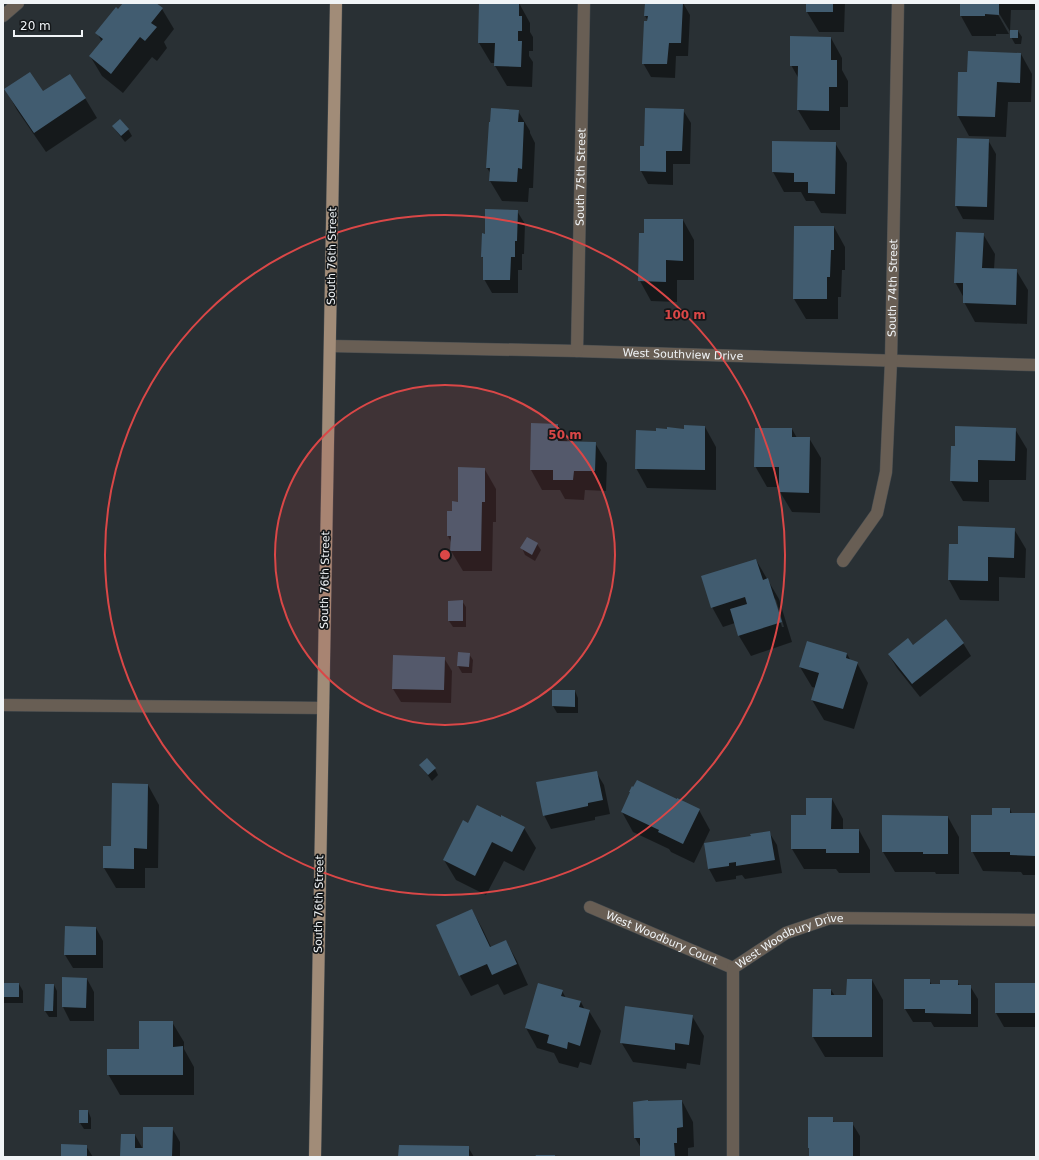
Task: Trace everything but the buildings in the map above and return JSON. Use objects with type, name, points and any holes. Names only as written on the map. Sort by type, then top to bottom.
[{"type":"main road","name":"South 76th Street","points":[[315,1157],[336,3]]},
{"type":"street","points":[[3,16],[18,3]]},
{"type":"street","name":"South 75th Street","points":[[577,351],[584,3]]},
{"type":"street","name":"South 74th Street","points":[[843,560],[877,513],[886,472],[891,361],[898,3]]},
{"type":"street","name":"West Southview Drive","points":[[330,346],[577,351],[1036,365]]},
{"type":"street","points":[[3,705],[323,708]]},
{"type":"street","name":"West Woodbury Court","points":[[590,907],[733,968]]},
{"type":"street","name":"West Woodbury Drive","points":[[733,1157],[733,968],[786,933],[830,918],[1036,920]]}]
